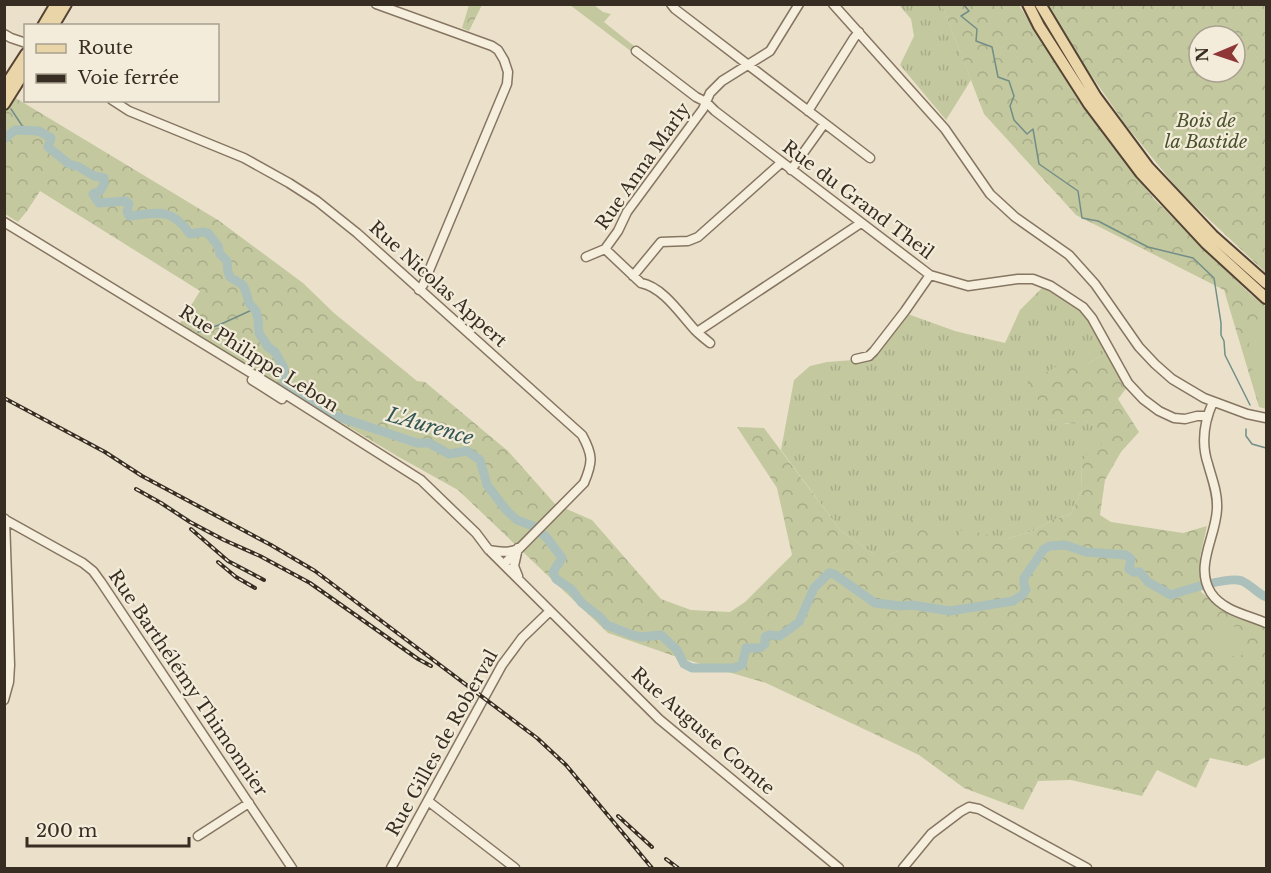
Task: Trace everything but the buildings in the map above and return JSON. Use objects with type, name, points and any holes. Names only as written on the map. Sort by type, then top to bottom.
[{"type":"main road","points":[[44,24],[56,4]]},
{"type":"main road","points":[[54,24],[66,4]]},
{"type":"main road","points":[[1028,4],[1039,26],[1089,104],[1141,173],[1206,243],[1266,298]]},
{"type":"main road","points":[[1040,4],[1096,97],[1148,167],[1213,236],[1266,283]]},
{"type":"main road","points":[[4,88],[24,57]]},
{"type":"main road","points":[[4,104],[24,72]]},
{"type":"street","points":[[376,4],[492,46],[501,55],[508,72],[507,84],[493,119],[419,290]]},
{"type":"street","points":[[671,4],[748,66],[870,158]]},
{"type":"street","name":"Rue Anna Marly","points":[[586,256],[605,249],[618,231],[627,212],[703,109],[710,93],[722,81],[770,51],[799,4]]},
{"type":"street","points":[[832,4],[945,129],[990,194],[1003,208],[1069,255],[1095,284],[1139,347],[1155,364],[1172,379],[1204,398],[1247,414],[1266,418]]},
{"type":"street","points":[[808,111],[858,32]]},
{"type":"street","points":[[8,36],[24,42]]},
{"type":"street","points":[[8,36],[24,52]]},
{"type":"street","name":"Rue du Grand Theil","points":[[636,51],[696,97],[706,102],[791,170],[930,275],[968,286],[1018,279],[1034,279],[1051,286],[1083,307],[1092,318],[1128,382],[1143,399],[1159,411],[1174,418],[1207,416]]},
{"type":"street","name":"Rue Nicolas Appert","points":[[115,102],[129,111],[244,158],[317,201],[582,435],[589,447],[592,460],[584,483],[504,564]]},
{"type":"street","points":[[791,170],[824,124]]},
{"type":"street","points":[[633,276],[661,242],[688,241],[698,237],[782,162]]},
{"type":"street","name":"Rue Philippe Lebon","points":[[4,222],[421,480],[468,525],[485,546]]},
{"type":"street","points":[[697,332],[861,223]]},
{"type":"street","name":"Rue Philippe Lebon","points":[[4,227],[417,483],[504,564],[550,611]]},
{"type":"street","name":"Rue Anna Marly","points":[[605,249],[640,284],[656,289],[710,343]]},
{"type":"street","points":[[856,359],[869,356],[874,351],[930,275]]},
{"type":"street","points":[[1213,402],[1207,416],[1204,447],[1217,496],[1217,507],[1215,528],[1204,572],[1208,586],[1227,608],[1266,623]]},
{"type":"street","points":[[4,700],[9,682],[10,665],[5,519]]},
{"type":"street","name":"Rue Barthélémy Thimonnier","points":[[5,519],[93,571],[292,868]]},
{"type":"street","points":[[5,546],[20,527]]},
{"type":"street","points":[[485,546],[503,552],[518,548]]},
{"type":"street","points":[[518,548],[514,566],[519,579]]},
{"type":"street","points":[[537,598],[541,611],[537,625]]},
{"type":"street","name":"Rue Auguste Comte","points":[[550,611],[659,719],[839,868]]},
{"type":"street","name":"Rue Gilles de Roberval","points":[[392,868],[502,664],[522,639],[550,611]]},
{"type":"street","points":[[537,625],[545,622],[563,623]]},
{"type":"street","points":[[428,801],[515,868]]},
{"type":"street","points":[[198,836],[249,803]]},
{"type":"street","points":[[903,868],[931,834],[969,807],[980,809],[1087,868]]},
{"type":"green space","points":[[469,5],[482,5],[469,31],[462,28]]},
{"type":"green space","points":[[570,5],[594,5],[603,12],[611,14],[604,22],[639,50],[636,55]]},
{"type":"green space","points":[[899,5],[942,5],[971,80],[946,120],[900,65],[914,36],[911,19]]},
{"type":"green space","points":[[942,5],[1019,5],[1076,97],[1154,199],[1266,307],[1266,409],[1259,407],[1224,290],[1076,215],[984,114]]},
{"type":"green space","name":"Bois de la Bastide","points":[[1048,5],[1266,5],[1266,273],[1180,192],[1125,124],[1073,49]]},
{"type":"green space","points":[[14,97],[218,220],[303,283],[334,313],[417,381],[425,382],[508,451],[555,504],[592,520],[661,599],[691,610],[730,612],[745,602],[792,555],[777,488],[737,427],[764,428],[841,531],[875,555],[888,555],[900,550],[893,542],[915,516],[952,547],[962,529],[1007,539],[1033,531],[1052,520],[1071,514],[1082,489],[1081,462],[1091,450],[1103,447],[1093,425],[1086,421],[1080,424],[1060,423],[1051,419],[1027,383],[1072,358],[1085,366],[1108,351],[1128,386],[1118,399],[1139,432],[1121,452],[1105,480],[1100,515],[1111,522],[1183,533],[1207,526],[1200,557],[1201,592],[1230,614],[1266,629],[1266,757],[1247,766],[1210,758],[1196,788],[1157,770],[1142,796],[1071,780],[1038,781],[1023,810],[964,788],[919,755],[766,683],[677,657],[608,633],[458,490],[179,325],[200,291],[40,191],[18,222],[5,214],[4,107],[7,108]]},
{"type":"green space","points":[[1045,285],[1071,300],[1079,308],[1108,351],[1085,366],[1051,419],[1068,424],[1086,421],[1094,425],[1103,447],[1081,462],[1082,489],[1071,514],[1052,520],[1033,531],[1007,539],[993,537],[952,548],[900,550],[888,555],[875,555],[841,531],[781,450],[794,380],[810,366],[827,362],[866,359],[905,313],[955,331],[1005,343],[1020,310]]},
{"type":"green space","points":[[1262,314],[1266,317],[1266,396],[1253,383],[1248,331]]},
{"type":"green space","points":[[1239,626],[1243,655],[1213,659],[1210,630]]},
{"type":"waterway","points":[[963,4],[969,11],[961,16],[977,29],[976,41],[992,47],[998,77],[1009,81],[1014,96],[1010,106],[1014,120],[1027,134],[1033,129],[1039,164],[1078,191],[1082,218],[1098,221],[1148,247],[1193,258],[1214,278],[1225,355],[1250,405]]},
{"type":"waterway","points":[[11,109],[25,130]]},
{"type":"waterway","name":"L'Aurence","points":[[4,139],[15,130],[39,131],[51,138],[48,147],[69,164],[94,176],[104,178],[100,191],[93,194],[99,203],[126,201],[129,204],[127,211],[129,216],[163,214],[177,219],[190,234],[208,233],[218,246],[220,254],[227,261],[230,277],[243,285],[249,303],[256,311],[259,333],[268,347],[275,352],[284,368],[283,378],[288,387],[336,416],[417,443],[429,443],[449,454],[467,451],[480,460],[487,485],[507,511],[517,520],[533,526],[547,538],[562,558],[553,572],[556,579],[571,589],[582,603],[607,625],[641,637],[661,635],[677,650],[684,664],[692,668],[734,668],[742,665],[746,648],[760,648],[765,644],[765,637],[780,636],[799,622],[814,588],[829,573],[834,574],[875,603],[912,605],[950,611],[1013,601],[1026,590],[1024,578],[1044,549],[1050,546],[1065,545],[1086,552],[1126,555],[1131,559],[1129,569],[1133,572],[1140,572],[1148,582],[1171,595],[1207,584],[1236,580],[1242,581],[1266,597]]},
{"type":"waterway","points":[[198,332],[254,309]]},
{"type":"waterway","points":[[1246,429],[1246,436],[1252,444],[1266,448]]},
{"type":"railway","points":[[4,398],[105,452],[142,476],[315,571],[537,738],[566,765],[652,868]]},
{"type":"railway","points":[[136,489],[190,522],[310,583],[431,666]]},
{"type":"railway","points":[[191,529],[228,561],[264,580]]},
{"type":"railway","points":[[218,562],[236,577],[255,588]]},
{"type":"railway","points":[[618,816],[652,847]]},
{"type":"railway","points":[[666,859],[678,868]]}]
